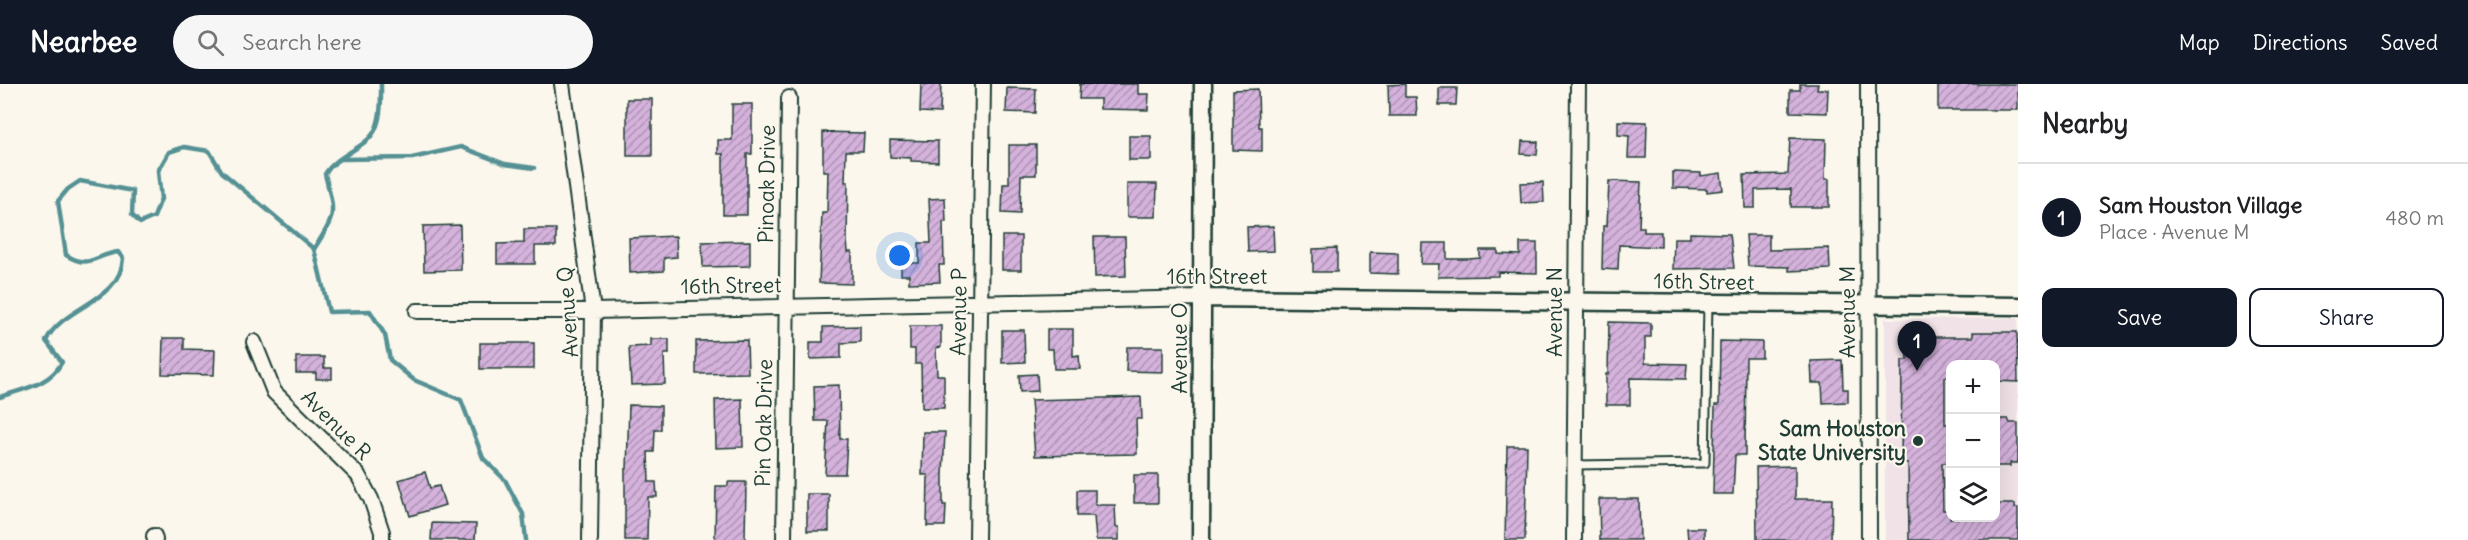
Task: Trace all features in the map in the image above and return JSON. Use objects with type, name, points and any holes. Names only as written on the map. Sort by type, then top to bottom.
[{"type":"street","name":"Avenue Q","points":[[562,84],[593,311],[590,540]]},
{"type":"street","name":"Avenue P","points":[[977,540],[983,84]]},
{"type":"street","name":"Avenue O","points":[[1201,540],[1203,84]]},
{"type":"street","name":"Avenue N","points":[[1575,540],[1578,84]]},
{"type":"street","name":"Avenue M","points":[[1868,84],[1869,540]]},
{"type":"street","name":"Pinoak Drive","points":[[786,307],[789,98]]},
{"type":"street","name":"16th Street","points":[[417,311],[593,311],[1203,298],[2018,306]]},
{"type":"street","name":"Pin Oak Drive","points":[[784,540],[786,307]]},
{"type":"street","name":"Avenue R","points":[[254,342],[274,392],[358,475],[371,499],[382,532],[382,540]]},
{"type":"lane","points":[[1575,465],[1705,463],[1708,304]]},
{"type":"shaded area","name":"Sam Houston State University","points":[[2018,318],[2018,540],[1885,540],[1885,319]]},
{"type":"building","points":[[921,84],[941,84],[940,113],[920,112]]},
{"type":"building","points":[[1080,84],[1138,84],[1138,94],[1149,94],[1148,110],[1100,109],[1100,99],[1079,99]]},
{"type":"building","points":[[1405,84],[1405,97],[1416,97],[1417,116],[1389,116],[1388,85]]},
{"type":"building","points":[[1800,84],[1818,84],[1817,89],[1828,89],[1827,113],[1790,112],[1790,90],[1800,90]]},
{"type":"building","points":[[1938,84],[2018,84],[2018,110],[1938,110]]},
{"type":"building","points":[[1007,88],[1036,89],[1035,113],[1006,112]]},
{"type":"building","points":[[1439,88],[1457,88],[1456,105],[1439,105]]},
{"type":"building","points":[[1258,89],[1262,151],[1233,150],[1233,90]]},
{"type":"building","points":[[627,99],[652,99],[652,156],[627,156]]},
{"type":"building","points":[[732,104],[752,104],[752,154],[747,154],[747,215],[723,215],[723,154],[718,154],[718,140],[732,140]]},
{"type":"building","points":[[1618,121],[1647,122],[1646,158],[1628,158],[1629,136],[1618,135]]},
{"type":"building","points":[[823,132],[864,133],[863,151],[846,151],[847,240],[848,252],[852,252],[852,284],[819,283],[822,213],[827,213],[828,171],[823,171]]},
{"type":"building","points":[[1129,136],[1151,136],[1151,160],[1129,160]]},
{"type":"building","points":[[1790,138],[1826,139],[1825,179],[1829,179],[1829,207],[1791,207],[1791,189],[1755,190],[1755,208],[1745,208],[1744,175],[1788,174]]},
{"type":"building","points":[[890,140],[938,141],[938,162],[911,161],[911,158],[890,157]]},
{"type":"building","points":[[1522,141],[1538,142],[1537,155],[1521,154]]},
{"type":"building","points":[[1009,145],[1036,145],[1036,175],[1021,175],[1020,214],[1002,213],[1003,184],[1009,184]]},
{"type":"building","points":[[1673,172],[1701,173],[1701,176],[1721,173],[1723,190],[1707,192],[1707,189],[1673,188]]},
{"type":"building","points":[[1609,181],[1641,182],[1639,227],[1644,227],[1644,232],[1661,232],[1661,247],[1619,245],[1618,270],[1602,269],[1603,226],[1607,226]]},
{"type":"building","points":[[1543,182],[1544,202],[1521,203],[1520,183]]},
{"type":"building","points":[[1127,184],[1157,184],[1156,217],[1127,217]]},
{"type":"building","points":[[945,198],[944,265],[939,265],[940,282],[909,283],[909,275],[901,275],[901,263],[919,263],[919,243],[931,243],[929,199]]},
{"type":"building","points":[[460,225],[461,270],[424,271],[423,226]]},
{"type":"building","points":[[1273,226],[1274,251],[1248,252],[1247,227]]},
{"type":"building","points":[[524,229],[556,229],[556,246],[535,246],[535,264],[497,264],[497,244],[524,243]]},
{"type":"building","points":[[1690,233],[1730,234],[1734,268],[1673,269],[1674,238],[1690,238]]},
{"type":"building","points":[[1746,235],[1769,235],[1769,250],[1829,248],[1830,269],[1789,271],[1789,267],[1748,266]]},
{"type":"building","points":[[676,236],[677,257],[664,258],[664,271],[630,273],[629,238]]},
{"type":"building","points":[[1002,236],[1021,236],[1021,270],[1002,270]]},
{"type":"building","points":[[1094,237],[1125,237],[1126,276],[1095,277]]},
{"type":"building","points":[[750,241],[750,266],[703,267],[702,242]]},
{"type":"building","points":[[1422,243],[1447,243],[1447,259],[1469,259],[1480,258],[1480,250],[1498,250],[1498,254],[1520,255],[1520,243],[1537,243],[1537,273],[1498,272],[1498,276],[1438,277],[1439,264],[1421,264]]},
{"type":"building","points":[[1337,248],[1337,272],[1313,272],[1313,249]]},
{"type":"building","points":[[1370,252],[1398,253],[1398,274],[1370,273]]},
{"type":"building","points":[[1609,322],[1651,323],[1651,337],[1645,337],[1645,363],[1687,364],[1686,379],[1630,378],[1630,405],[1606,405]]},
{"type":"building","points":[[860,326],[860,342],[841,343],[841,358],[810,359],[810,342],[823,342],[823,327]]},
{"type":"building","points":[[910,326],[941,326],[941,347],[936,348],[937,375],[944,375],[944,408],[922,408],[921,364],[915,364],[915,349],[910,349]]},
{"type":"building","points":[[1047,329],[1073,329],[1073,356],[1079,355],[1080,369],[1054,369],[1053,349],[1047,349]]},
{"type":"building","points":[[1002,330],[1024,330],[1025,362],[1002,363]]},
{"type":"building","points":[[1973,332],[2017,332],[2018,382],[2000,381],[2000,360],[1946,360],[1946,463],[1942,463],[1943,510],[1946,510],[1946,522],[2000,522],[2000,504],[2015,504],[2015,508],[2018,508],[2018,540],[1909,540],[1908,463],[1901,463],[1902,360],[1908,360],[1907,343],[1928,343],[1928,337],[1973,337]]},
{"type":"building","points":[[163,338],[184,338],[184,349],[215,350],[214,375],[162,374]]},
{"type":"building","points":[[651,339],[669,339],[669,354],[664,354],[665,384],[631,385],[629,347],[651,346]]},
{"type":"building","points":[[747,340],[748,373],[696,374],[696,341]]},
{"type":"building","points":[[1720,341],[1762,342],[1762,358],[1746,358],[1745,455],[1735,455],[1733,494],[1713,494],[1715,405],[1719,405]]},
{"type":"building","points":[[480,343],[534,343],[534,369],[480,369]]},
{"type":"building","points":[[1127,347],[1163,347],[1163,372],[1126,371]]},
{"type":"building","points":[[296,357],[324,357],[324,368],[332,368],[332,379],[316,379],[316,373],[296,373]]},
{"type":"building","points":[[1842,360],[1843,389],[1848,389],[1848,402],[1823,403],[1822,383],[1812,383],[1811,361]]},
{"type":"building","points":[[1037,374],[1038,391],[1020,392],[1019,375]]},
{"type":"building","points":[[839,385],[840,439],[847,439],[845,474],[825,474],[828,421],[815,421],[814,386]]},
{"type":"building","points":[[1141,397],[1142,419],[1136,419],[1137,454],[1035,456],[1031,400]]},
{"type":"building","points":[[742,399],[743,447],[716,448],[715,400]]},
{"type":"building","points":[[629,405],[661,406],[661,430],[655,430],[654,452],[648,452],[649,482],[656,482],[657,497],[648,497],[647,540],[625,540],[625,469],[627,469]]},
{"type":"building","points":[[2000,419],[2018,423],[2018,463],[2010,463],[2010,466],[2000,466]]},
{"type":"building","points":[[923,432],[945,432],[943,505],[946,505],[945,526],[927,526],[928,475],[922,475]]},
{"type":"building","points":[[1507,446],[1527,446],[1525,540],[1505,540]]},
{"type":"building","points":[[1795,466],[1795,499],[1832,499],[1831,540],[1757,540],[1756,467]]},
{"type":"building","points":[[425,472],[430,488],[439,486],[445,505],[410,516],[399,480]]},
{"type":"building","points":[[1134,475],[1158,475],[1158,503],[1134,503]]},
{"type":"building","points":[[728,482],[746,482],[745,540],[715,540],[716,486],[728,486]]},
{"type":"building","points":[[1077,490],[1095,490],[1095,505],[1115,505],[1119,540],[1096,540],[1094,516],[1077,516]]},
{"type":"building","points":[[807,494],[829,494],[829,531],[807,531]]},
{"type":"building","points":[[1599,499],[1639,499],[1640,540],[1600,540]]},
{"type":"building","points":[[432,523],[476,524],[475,540],[431,540]]},
{"type":"building","points":[[1687,528],[1704,528],[1704,540],[1688,540]]},
{"type":"waterway","points":[[0,397],[35,385],[57,370],[62,362],[46,341],[64,319],[102,294],[120,273],[123,258],[118,252],[87,261],[66,255],[58,201],[68,189],[80,181],[133,191],[132,215],[140,223],[154,217],[161,199],[158,171],[169,152],[184,147],[209,151],[222,172],[314,249],[327,228],[332,213],[325,174],[336,162],[372,135],[379,117],[381,84]]},
{"type":"waterway","points":[[341,159],[412,158],[461,147],[505,164],[534,168]]},
{"type":"waterway","points":[[314,249],[329,312],[370,311],[385,335],[390,360],[414,380],[461,400],[483,458],[505,480],[523,514],[526,540]]},
{"type":"place","name":"Sam Houston Village","points":[[1917,371]]},
{"type":"place","name":"Sam Houston State University","points":[[1918,441]]}]
